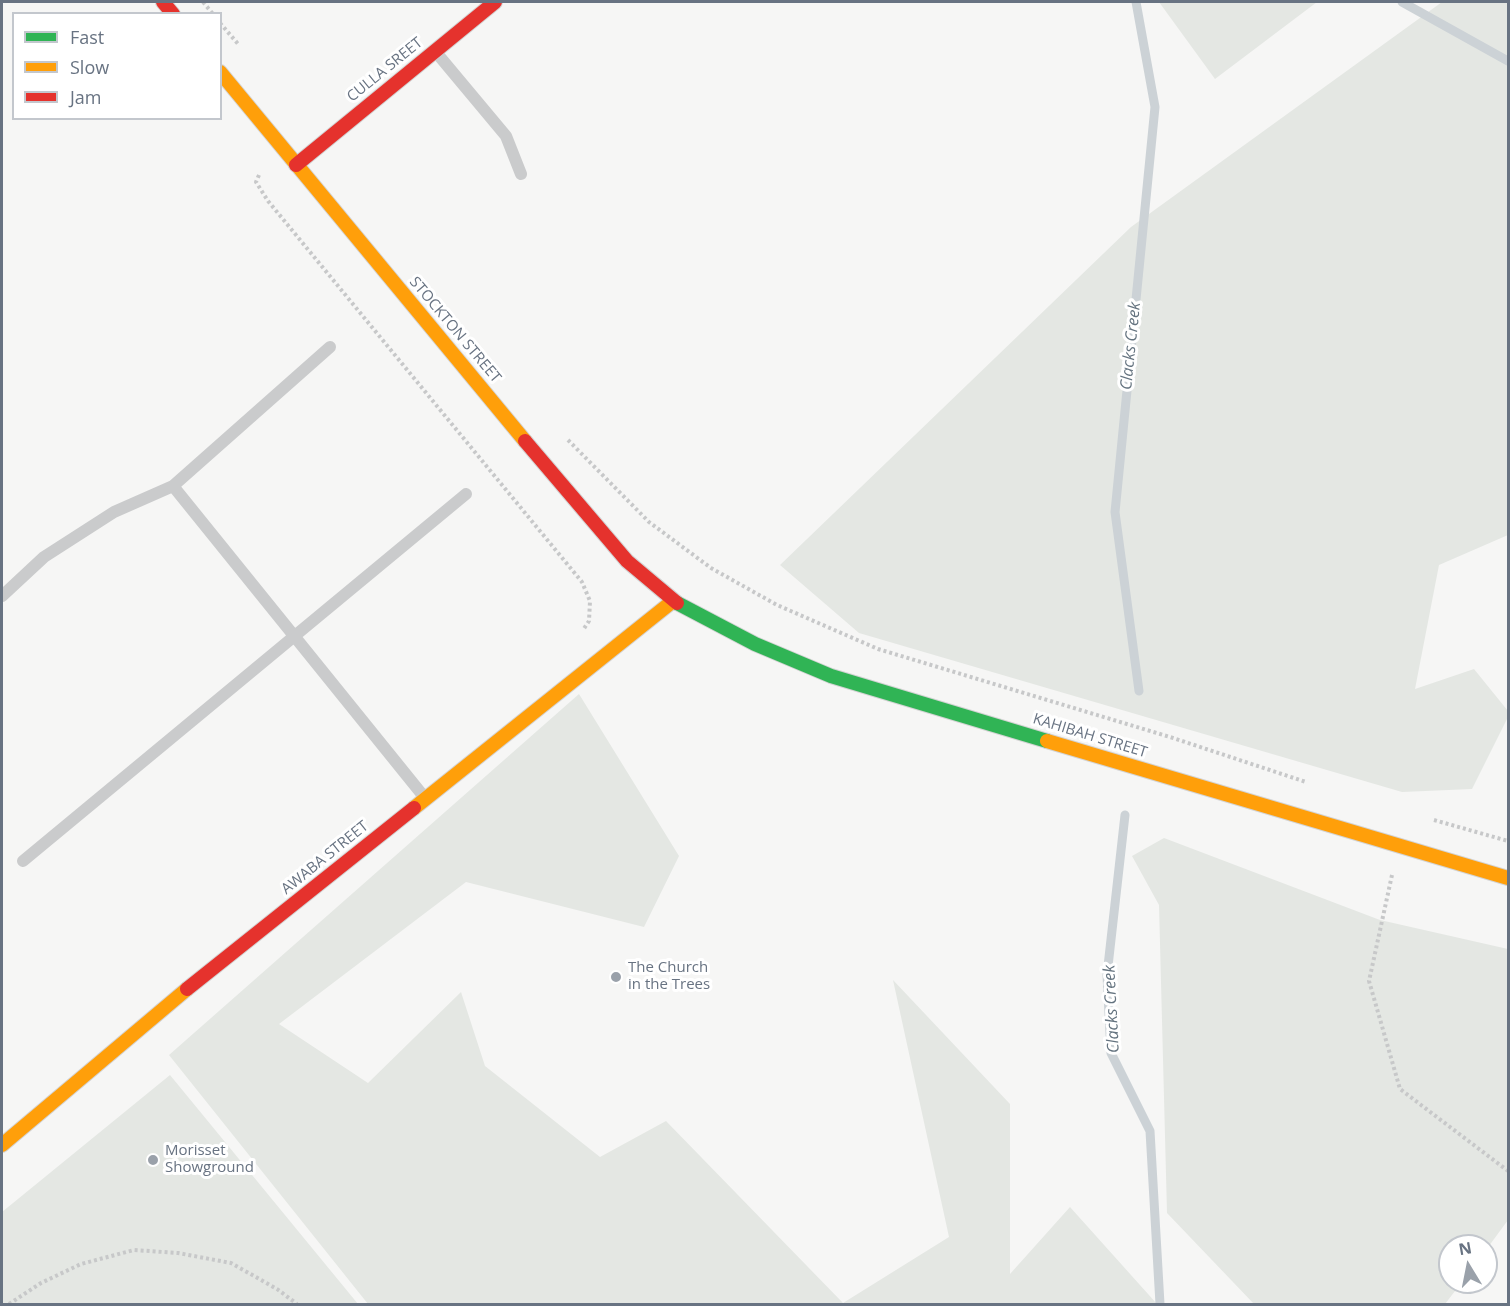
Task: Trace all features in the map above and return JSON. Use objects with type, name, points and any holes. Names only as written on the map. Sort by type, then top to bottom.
[{"type":"street","name":"CULLA SREET","points":[[296,165],[495,2]]},
{"type":"street","name":"STOCKTON STREET","points":[[222,74],[584,512],[627,561],[673,601]]},
{"type":"street","name":"AWABA STREET","points":[[2,1145],[153,1016],[673,601]]},
{"type":"street","name":"KAHIBAH STREET","points":[[673,601],[755,644],[831,676],[1509,878]]},
{"type":"lane","points":[[435,51],[506,136],[521,174]]},
{"type":"lane","points":[[2,596],[44,557],[114,512],[173,486],[330,347]]},
{"type":"lane","points":[[173,486],[425,799]]},
{"type":"lane","points":[[23,861],[465,494]]},
{"type":"path","points":[[258,175],[256,182],[268,201],[582,582],[590,601],[589,621],[578,638]]},
{"type":"path","points":[[564,435],[649,522],[711,568],[777,605],[878,649],[1170,737],[1316,786]]},
{"type":"path","points":[[1429,819],[1509,841]]},
{"type":"path","points":[[1398,845],[1369,981],[1400,1089],[1509,1171]]},
{"type":"path","points":[[9,1305],[41,1283],[81,1264],[134,1250],[178,1253],[231,1263],[276,1289],[297,1305]]},
{"type":"shaded area","points":[[1159,2],[1317,2],[1215,79]]},
{"type":"shaded area","points":[[1442,2],[1508,2],[1508,535],[1439,565],[1415,689],[1474,669],[1508,711],[1508,717],[1472,789],[1402,792],[859,633],[780,565],[1131,227]]},
{"type":"shaded area","points":[[579,694],[679,856],[644,927],[466,882],[279,1024],[368,1083],[461,992],[485,1066],[600,1157],[666,1121],[843,1303],[949,1237],[893,980],[1010,1104],[1010,1274],[1070,1207],[1157,1304],[368,1304],[169,1055]]},
{"type":"shaded area","points":[[1164,838],[1380,920],[1508,949],[1508,1220],[1498,1234],[1438,1234],[1438,1294],[1453,1294],[1445,1304],[1254,1304],[1167,1213],[1159,905],[1132,856]]},
{"type":"shaded area","name":"Morisset Showground","points":[[170,1075],[358,1304],[2,1304],[2,1212]]},
{"type":"waterway","name":"Clacks Creek","points":[[1136,2],[1155,107],[1115,512],[1139,691]]},
{"type":"waterway","name":"Clacks Creek","points":[[1402,2],[1508,61]]},
{"type":"waterway","name":"Clacks Creek","points":[[1125,815],[1107,975],[1111,1053],[1150,1131],[1160,1304]]},
{"type":"traffic: fast","points":[[677,603],[755,644],[831,676],[1047,741]]},
{"type":"traffic: slow","points":[[222,74],[525,441]]},
{"type":"traffic: slow","points":[[414,808],[673,601]]},
{"type":"traffic: slow","points":[[1047,741],[1508,878]]},
{"type":"traffic: slow","points":[[2,1145],[187,989]]},
{"type":"traffic: jam","points":[[163,2],[171,12]]},
{"type":"traffic: jam","points":[[296,165],[495,2]]},
{"type":"traffic: jam","points":[[525,441],[627,561],[677,603]]},
{"type":"traffic: jam","points":[[187,989],[414,808]]},
{"type":"place","name":"The Church in the Trees","points":[[616,977]]},
{"type":"place","name":"Morisset Showground","points":[[153,1160]]}]
